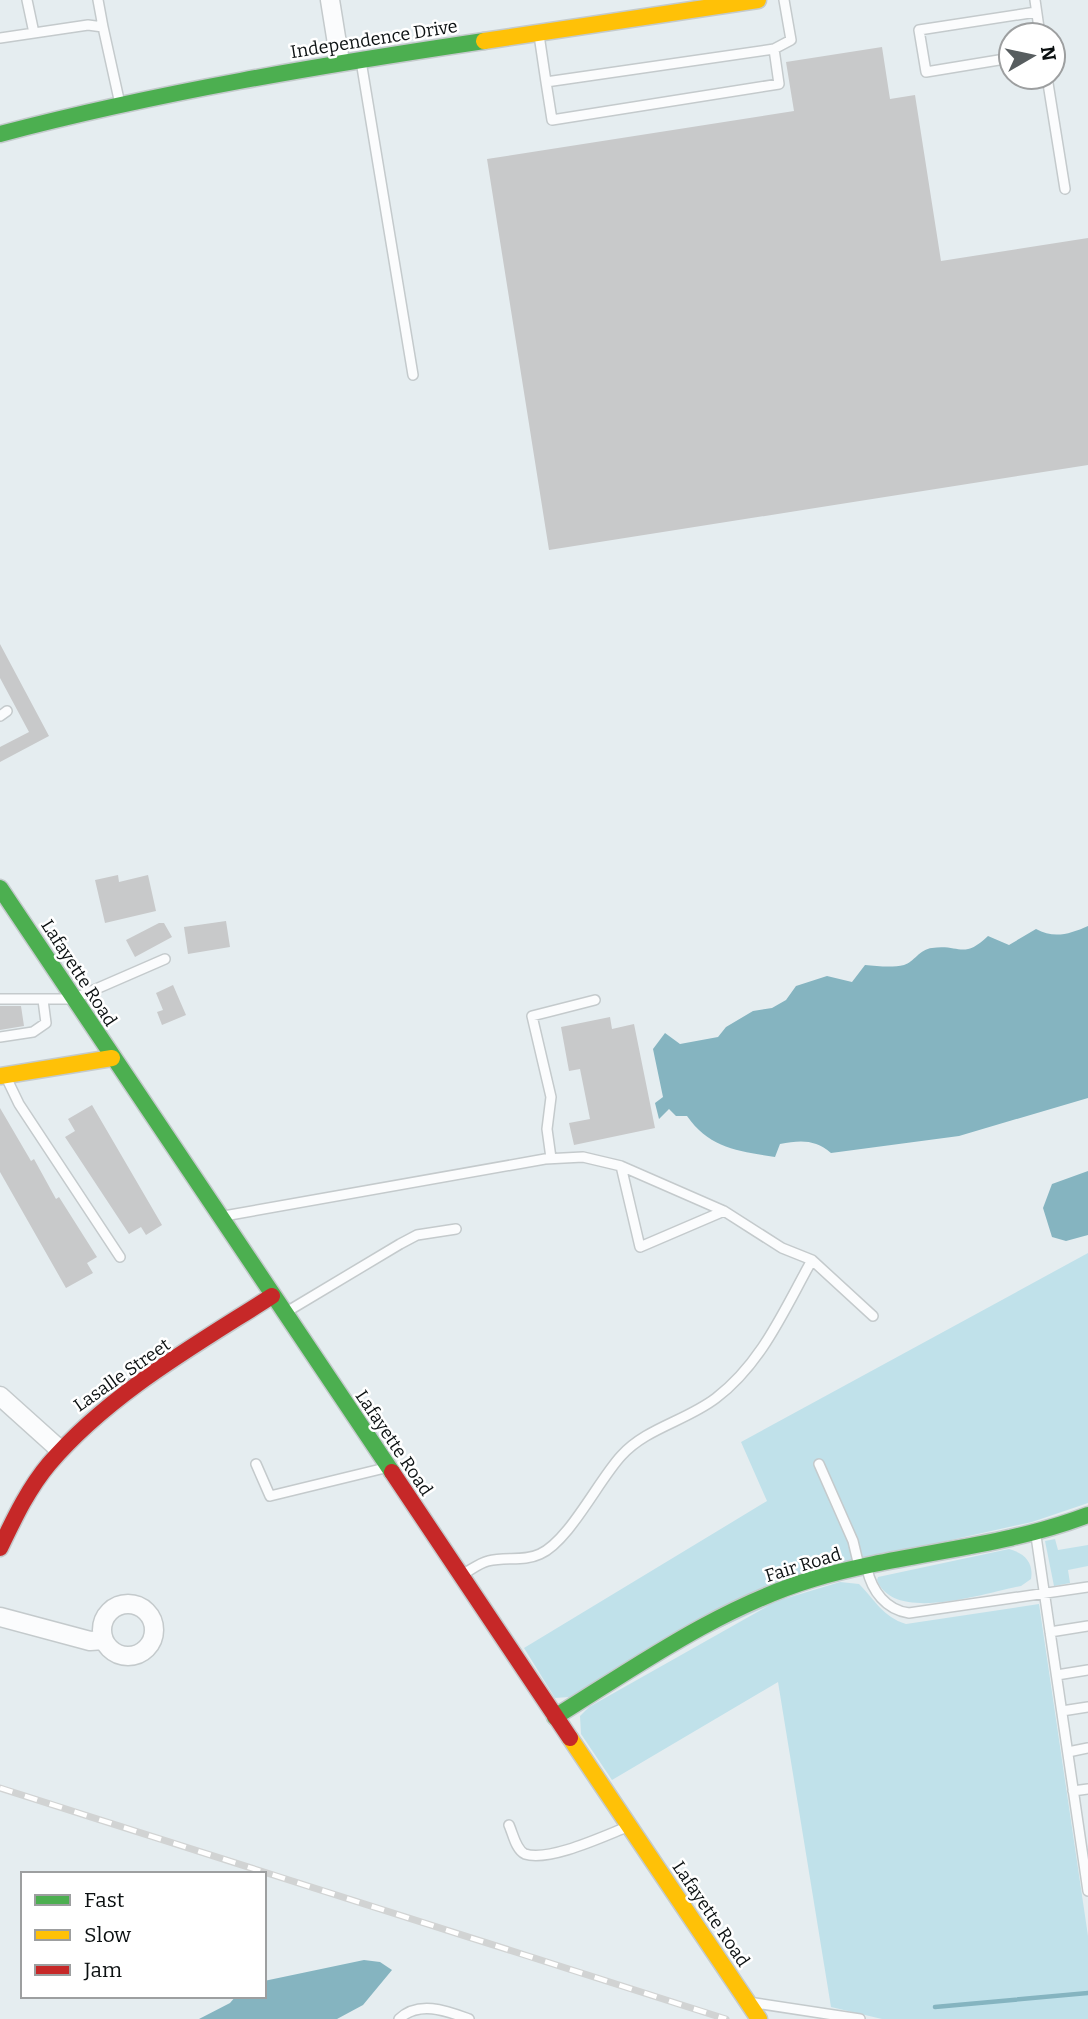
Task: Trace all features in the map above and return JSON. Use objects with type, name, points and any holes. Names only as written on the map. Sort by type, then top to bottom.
[{"type":"street","points":[[330,0],[340,62]]},
{"type":"street","name":"Independence Drive","points":[[0,134],[120,106],[340,62],[758,0]]},
{"type":"street","name":"Lafayette Road","points":[[0,888],[218,1217],[759,2019]]},
{"type":"street","points":[[3,1075],[112,1058]]},
{"type":"street","name":"Lasalle Street","points":[[0,1548],[20,1503],[59,1449],[101,1411],[272,1296]]},
{"type":"street","points":[[0,1396],[59,1449]]},
{"type":"street","name":"Fair Road","points":[[555,1717],[718,1620],[772,1592],[863,1568],[1036,1533],[1088,1515]]},
{"type":"street","points":[[0,1616],[90,1641],[104,1640]]},
{"type":"lane","points":[[27,0],[34,33]]},
{"type":"lane","points":[[99,0],[120,106]]},
{"type":"lane","points":[[546,82],[774,48],[791,40],[784,0]]},
{"type":"lane","points":[[1035,0],[1038,21]]},
{"type":"lane","points":[[997,60],[926,72],[919,30],[1037,12]]},
{"type":"lane","points":[[0,38],[88,25],[103,27]]},
{"type":"lane","points":[[538,33],[552,120],[779,83],[774,48]]},
{"type":"lane","points":[[361,59],[413,375]]},
{"type":"lane","points":[[1049,91],[1066,189]]},
{"type":"lane","points":[[0,999],[21,996],[43,1000],[73,999],[165,959]]},
{"type":"lane","points":[[0,1037],[40,1029],[46,1023],[43,1000]]},
{"type":"lane","points":[[551,1158],[547,1129],[551,1097],[532,1016],[595,1000]]},
{"type":"lane","points":[[3,1075],[19,1104],[120,1257]]},
{"type":"lane","points":[[218,1217],[551,1158],[583,1157],[621,1166],[724,1211],[782,1248],[811,1260],[873,1316]]},
{"type":"lane","points":[[621,1166],[640,1247],[724,1211]]},
{"type":"lane","points":[[283,1313],[417,1235],[456,1229]]},
{"type":"lane","points":[[460,1576],[488,1561],[523,1560],[543,1553],[569,1527],[622,1455],[643,1438],[714,1400],[745,1373],[763,1349],[811,1260]]},
{"type":"lane","points":[[256,1464],[270,1496],[387,1468]]},
{"type":"lane","points":[[819,1464],[873,1589],[891,1608],[900,1612],[926,1613],[1088,1587]]},
{"type":"lane","points":[[1036,1533],[1073,1791],[1084,1831],[1088,1891]]},
{"type":"lane","points":[[1050,1632],[1088,1626]]},
{"type":"lane","points":[[1057,1675],[1088,1670]]},
{"type":"lane","points":[[1062,1711],[1088,1707]]},
{"type":"lane","points":[[1068,1752],[1088,1748]]},
{"type":"lane","points":[[1073,1791],[1088,1788]]},
{"type":"lane","points":[[509,1825],[519,1849],[525,1854],[552,1853],[628,1826]]},
{"type":"lane","points":[[748,2003],[860,2019]]},
{"type":"lane","points":[[399,2019],[406,2012],[437,2008],[470,2019]]},
{"type":"shaded area","points":[[1088,926],[1088,1098],[959,1136],[831,1153],[813,1143],[794,1142],[780,1144],[775,1157],[725,1146],[705,1135],[687,1116],[676,1116],[669,1109],[659,1119],[655,1103],[663,1097],[653,1049],[665,1033],[680,1044],[718,1037],[726,1027],[753,1011],[772,1008],[786,1000],[796,986],[827,976],[852,982],[865,965],[904,965],[928,949],[967,949],[988,936],[1009,945],[1036,929],[1049,934],[1062,934]]},
{"type":"shaded area","points":[[1088,1171],[1088,1235],[1066,1241],[1052,1237],[1043,1208],[1052,1184]]},
{"type":"shaded area","points":[[1088,1253],[1088,1503],[1032,1522],[875,1557],[569,1697],[555,1698],[524,1648],[767,1501],[741,1442]]},
{"type":"shaded area","points":[[1055,1539],[1058,1550],[1088,1545],[1088,1566],[1068,1570],[1070,1583],[1054,1586],[1045,1541]]},
{"type":"shaded area","points":[[1009,1549],[1023,1556],[1031,1568],[1031,1579],[1021,1586],[964,1599],[921,1603],[902,1600],[887,1593],[877,1580],[878,1577]]},
{"type":"shaded area","points":[[840,1582],[859,1584],[885,1612],[906,1624],[1039,1604],[1088,1936],[1088,2019],[882,2019],[831,2007],[778,1682],[612,1780],[581,1734],[580,1716],[589,1707],[777,1601]]},
{"type":"shaded area","points":[[364,1960],[380,1962],[392,1970],[363,2005],[337,2019],[199,2019],[230,2003],[234,1998],[266,1998],[266,1981]]},
{"type":"building","points":[[882,47],[890,99],[915,95],[941,261],[1088,238],[1088,465],[549,550],[487,159],[794,111],[786,62]]},
{"type":"building","points":[[0,644],[49,736],[0,762],[0,747],[29,732],[0,678]]},
{"type":"building","points":[[118,875],[119,882],[148,875],[156,911],[105,923],[95,880]]},
{"type":"building","points":[[226,921],[230,947],[188,954],[184,927]]},
{"type":"building","points":[[164,923],[172,937],[135,957],[126,940]]},
{"type":"building","points":[[173,985],[186,1015],[162,1025],[157,1012],[163,1010],[156,993]]},
{"type":"building","points":[[0,1006],[21,1006],[24,1026],[0,1030]]},
{"type":"building","points":[[610,1017],[612,1029],[634,1024],[655,1128],[574,1145],[569,1123],[590,1119],[580,1069],[569,1071],[561,1027]]},
{"type":"building","points":[[92,1105],[162,1225],[146,1235],[141,1227],[129,1234],[65,1137],[75,1131],[68,1119]]},
{"type":"building","points":[[0,1108],[31,1161],[34,1159],[56,1199],[59,1197],[97,1257],[87,1263],[93,1273],[66,1288],[0,1172]]},
{"type":"waterway","points":[[935,2007],[1088,1993]]},
{"type":"railway","points":[[0,1788],[264,1872]]},
{"type":"railway","points":[[266,1873],[726,2019]]},
{"type":"traffic: fast","points":[[0,134],[120,105],[241,81],[484,41]]},
{"type":"traffic: fast","points":[[0,888],[392,1472]]},
{"type":"traffic: fast","points":[[555,1717],[680,1639],[745,1605],[779,1591],[847,1570],[1020,1536],[1088,1515]]},
{"type":"traffic: slow","points":[[484,41],[758,0]]},
{"type":"traffic: slow","points":[[0,1076],[112,1058]]},
{"type":"traffic: slow","points":[[570,1738],[759,2019]]},
{"type":"traffic: jam","points":[[0,1548],[34,1484],[73,1438],[154,1372],[272,1296]]},
{"type":"traffic: jam","points":[[392,1472],[570,1738]]}]
